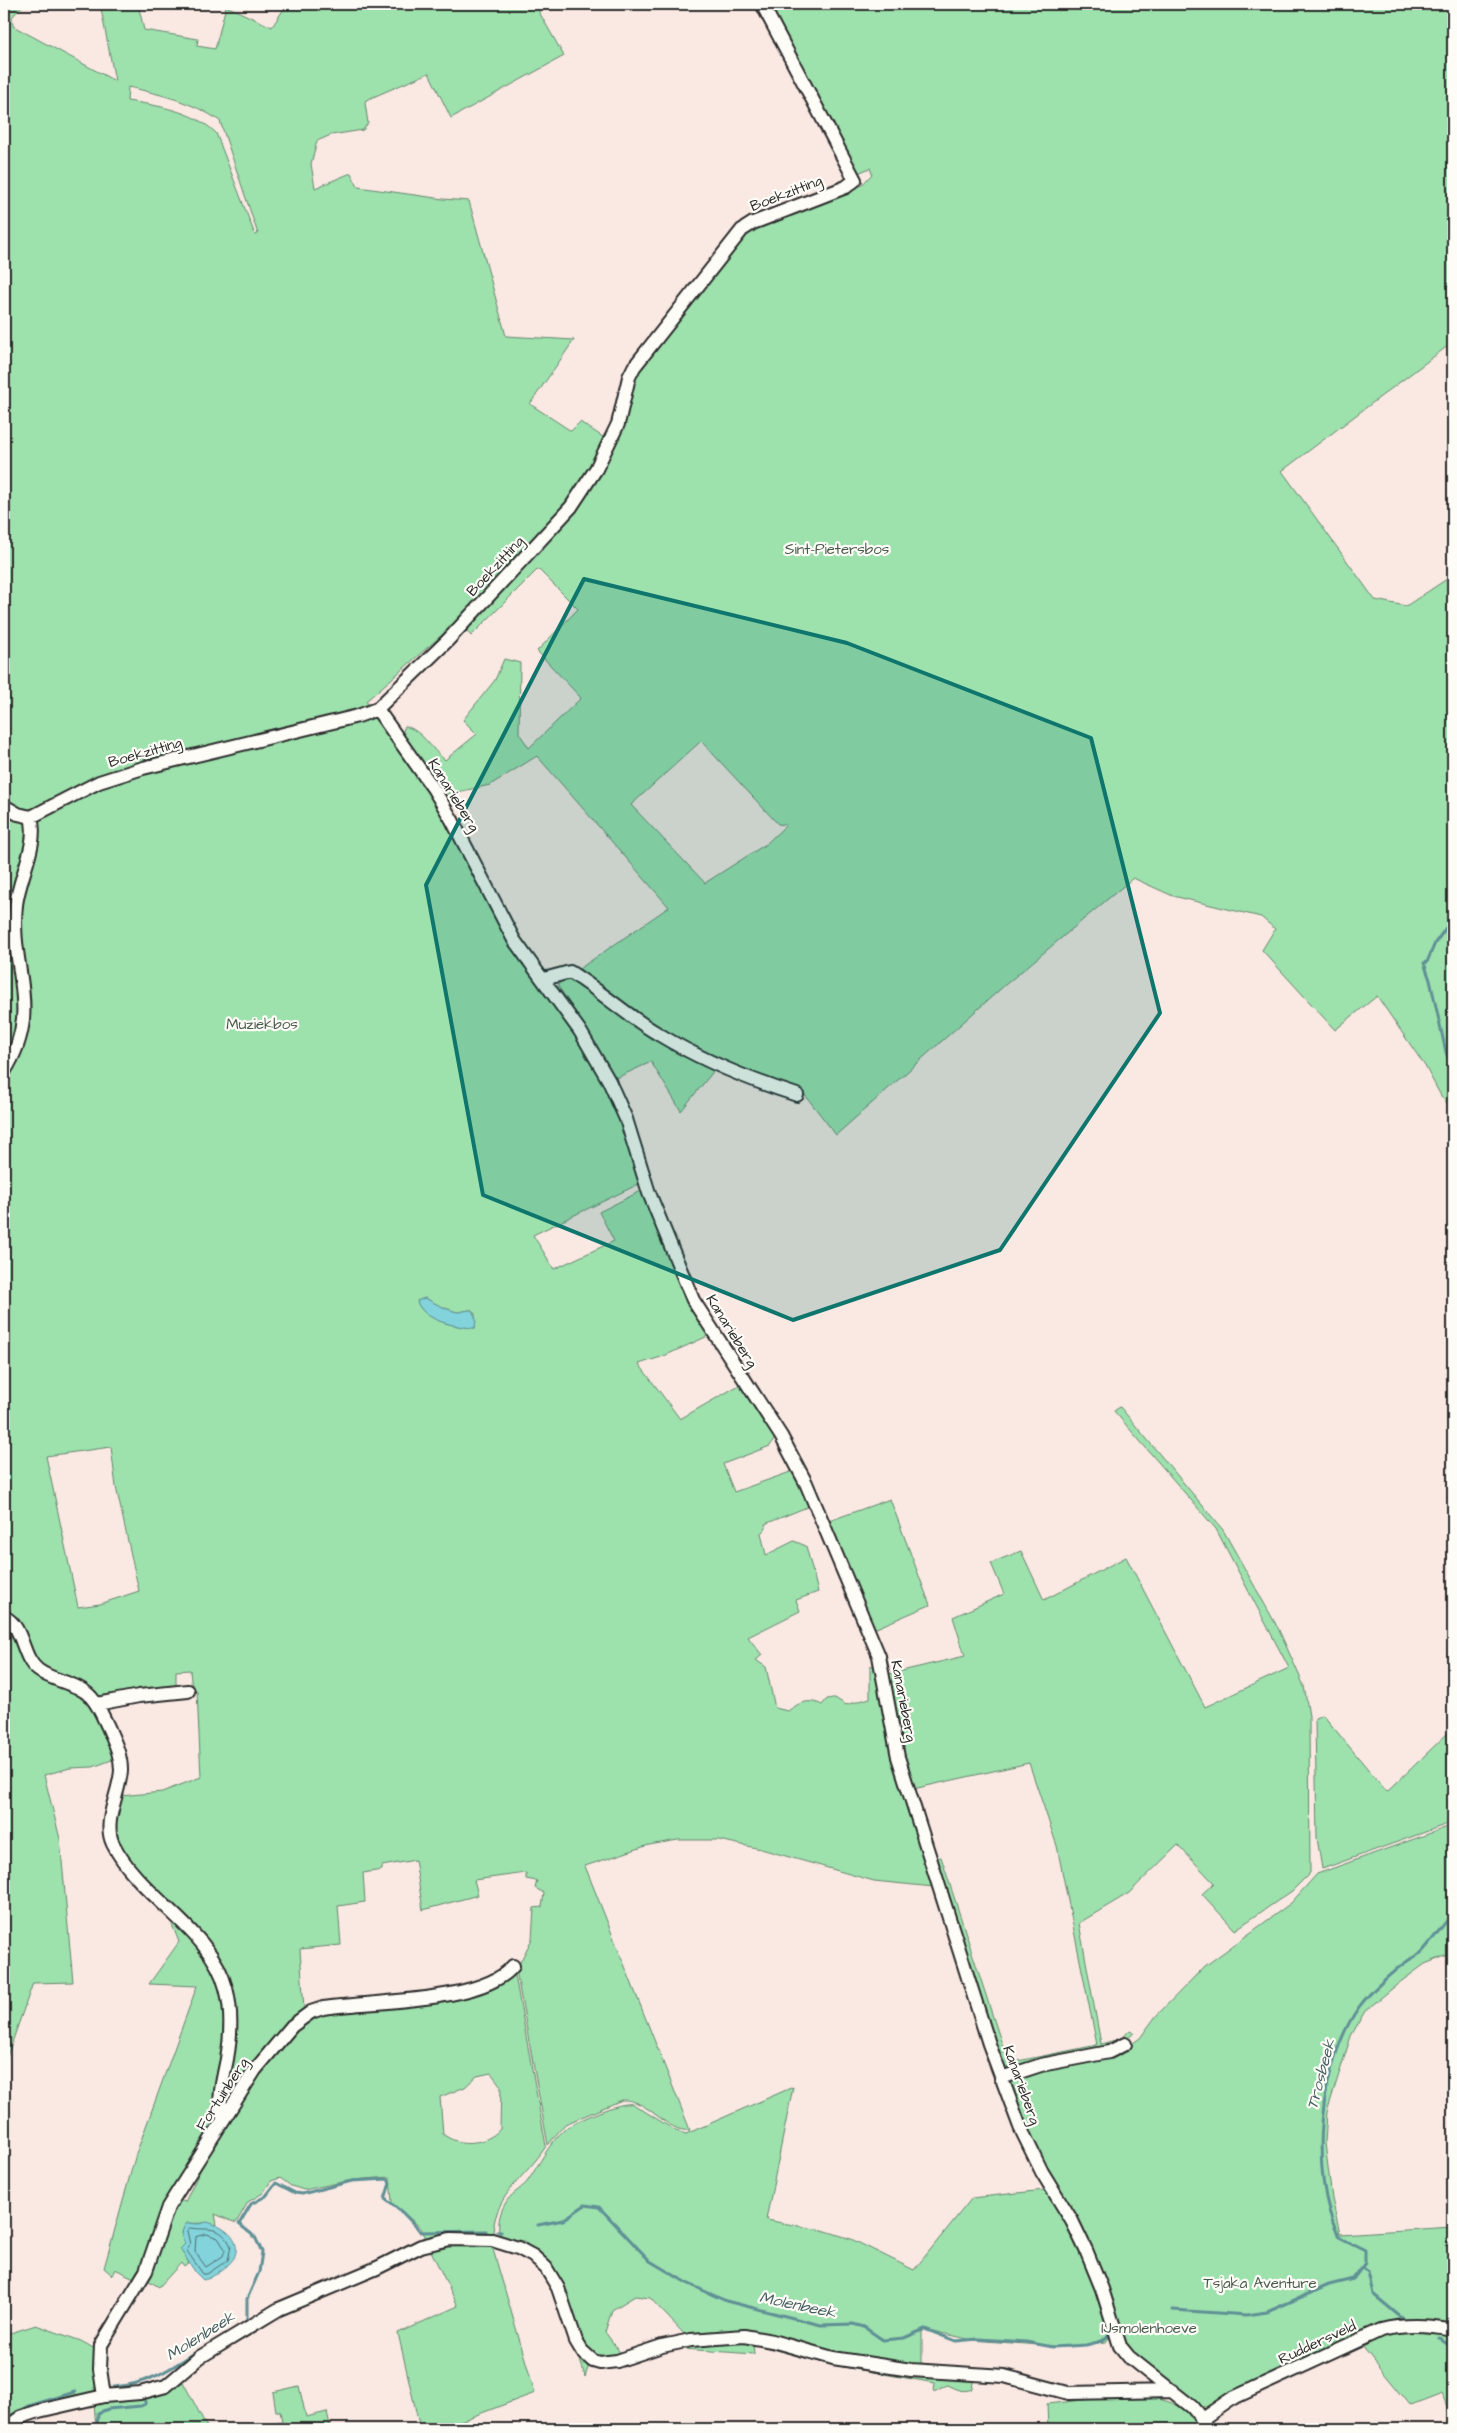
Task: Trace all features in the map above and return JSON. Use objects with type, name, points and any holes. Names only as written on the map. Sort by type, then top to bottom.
[{"type":"street","name":"Boekzitting","points":[[30,817],[82,790],[118,775],[168,761],[358,716],[377,709],[447,641],[570,507],[596,469],[618,424],[629,377],[634,367],[742,230],[753,223],[846,187],[855,180],[762,4]]},
{"type":"street","name":"Kanarieberg","points":[[377,709],[447,812],[514,940],[580,1031],[609,1081],[626,1119],[649,1193],[693,1300],[793,1457],[815,1502],[843,1575],[871,1635],[883,1670],[898,1757],[1001,2078],[1026,2142],[1049,2185],[1072,2221],[1088,2255],[1102,2289],[1120,2346],[1129,2357],[1173,2391],[1204,2424]]},
{"type":"street","points":[[4,806],[18,814],[30,817],[34,831],[17,897],[15,918],[23,980],[24,1019],[17,1049],[4,1072]]},
{"type":"street","points":[[544,979],[570,972],[661,1036],[757,1082],[796,1095]]},
{"type":"street","points":[[4,1617],[14,1625],[31,1661],[38,1670],[81,1690],[96,1704],[115,1743],[120,1763],[117,1797],[109,1826],[113,1845],[145,1887],[180,1920],[219,1968],[226,1987],[230,2028],[220,2105],[223,2118]]},
{"type":"street","points":[[96,1704],[139,1696],[188,1691]]},
{"type":"street","name":"Fortuinberg","points":[[104,2396],[100,2369],[100,2344],[146,2272],[168,2207],[195,2168],[223,2118],[269,2052],[292,2026],[310,2012],[339,2005],[465,1991],[490,1982],[513,1966]]},
{"type":"street","points":[[1001,2078],[1041,2065],[1109,2052],[1125,2044]]},
{"type":"street","points":[[4,2429],[28,2414],[104,2396],[140,2393],[166,2386],[200,2357],[279,2308],[377,2268],[421,2246],[450,2239],[492,2240],[518,2248],[533,2256],[546,2268],[558,2288],[576,2341],[582,2351],[593,2361],[600,2363],[618,2361],[662,2346],[691,2340],[744,2336],[772,2341],[833,2358],[911,2370],[1004,2376],[1068,2393],[1173,2391]]},
{"type":"street","name":"Ruddersveld","points":[[1204,2424],[1231,2400],[1380,2330],[1399,2326],[1429,2325],[1453,2330]]},
{"type":"highlighted area","points":[[584,579],[847,643],[1091,738],[1160,1013],[1000,1250],[793,1320],[483,1195],[426,885]]},
{"type":"green space","points":[[4,4],[24,4],[12,17],[13,26],[115,81],[100,4],[138,4],[144,30],[198,39],[197,46],[215,49],[226,6],[272,27],[287,4],[537,4],[539,12],[564,56],[451,118],[429,73],[366,100],[368,123],[363,130],[331,135],[317,141],[311,164],[315,188],[351,173],[358,187],[469,201],[506,336],[574,340],[530,404],[571,431],[580,422],[606,439],[617,419],[626,419],[629,394],[639,368],[741,235],[757,225],[862,185],[872,174],[870,168],[858,173],[843,154],[765,4],[1453,4],[1453,342],[1282,471],[1375,600],[1406,606],[1453,575],[1453,1112],[1441,1096],[1425,1066],[1377,996],[1335,1030],[1262,950],[1275,929],[1261,917],[1173,896],[1133,878],[1005,985],[836,1135],[802,1091],[751,1072],[681,1040],[648,1021],[579,969],[669,907],[537,756],[490,785],[448,794],[437,788],[402,733],[405,726],[416,731],[445,760],[477,734],[463,720],[495,680],[504,659],[520,663],[519,733],[529,748],[581,698],[537,651],[578,609],[538,569],[471,636],[458,621],[366,701],[446,819],[508,937],[571,1025],[625,1118],[641,1183],[533,1235],[554,1269],[614,1241],[599,1212],[643,1190],[697,1318],[708,1336],[664,1356],[639,1364],[680,1419],[741,1384],[775,1432],[776,1437],[770,1446],[723,1464],[734,1492],[796,1470],[812,1505],[765,1524],[766,1528],[761,1533],[766,1555],[794,1541],[806,1546],[818,1592],[796,1600],[800,1611],[748,1637],[762,1655],[756,1660],[766,1667],[775,1708],[788,1711],[804,1702],[822,1705],[827,1699],[835,1698],[846,1705],[870,1698],[870,1666],[878,1665],[891,1736],[934,1887],[874,1881],[761,1849],[719,1840],[678,1840],[649,1845],[585,1866],[690,2130],[673,2127],[640,2104],[622,2100],[565,2124],[548,2145],[516,1970],[532,1939],[534,1908],[542,1907],[544,1893],[535,1888],[537,1881],[526,1879],[526,1873],[474,1880],[478,1895],[423,1910],[415,1860],[382,1866],[382,1870],[363,1873],[365,1902],[338,1906],[341,1945],[300,1949],[304,2010],[269,2047],[259,2061],[218,2126],[180,2200],[185,2202],[224,2125],[259,2068],[278,2043],[298,2024],[326,2009],[466,1994],[480,1989],[514,1970],[546,2146],[506,2196],[495,2218],[493,2232],[489,2236],[453,2235],[427,2240],[421,2228],[392,2203],[390,2177],[352,2180],[304,2190],[291,2186],[280,2178],[271,2181],[263,2193],[248,2202],[236,2223],[215,2214],[217,2225],[187,2223],[182,2234],[186,2244],[180,2249],[189,2263],[184,2267],[181,2263],[159,2287],[141,2276],[138,2280],[115,2269],[112,2275],[104,2268],[136,2154],[197,1986],[149,1984],[179,1942],[169,1917],[206,1955],[222,1981],[228,2015],[228,2035],[218,2091],[223,2091],[230,2054],[233,2030],[233,2005],[225,1973],[215,1955],[187,1923],[141,1879],[128,1863],[117,1845],[113,1828],[120,1796],[162,1792],[201,1777],[197,1691],[192,1691],[190,1670],[176,1671],[176,1690],[98,1700],[41,1666],[37,1671],[69,1685],[94,1707],[110,1737],[117,1758],[93,1767],[70,1768],[44,1775],[60,1839],[73,1982],[33,1983],[4,2065]],"holes":[[[128,87],[187,104],[210,114],[220,121],[258,234],[255,235],[216,133],[207,125],[186,114],[162,107],[127,101]],[[701,741],[778,824],[786,825],[766,844],[705,883],[631,805]],[[425,1298],[457,1312],[472,1310],[475,1314],[475,1328],[450,1324],[433,1318],[420,1308],[417,1301]],[[111,1447],[116,1487],[139,1591],[100,1604],[78,1607],[46,1456]],[[491,2073],[501,2086],[500,2129],[488,2138],[480,2141],[456,2141],[443,2134],[440,2097],[465,2087],[477,2076]]]},
{"type":"green space","points":[[569,976],[716,1068],[681,1111],[651,1062],[614,1079],[575,1011],[558,986],[562,978]]},
{"type":"green space","points":[[1120,1407],[1223,1530],[1278,1628],[1304,1686],[1309,1716],[1310,1873],[1292,1891],[1235,1930],[1202,1894],[1214,1883],[1178,1845],[1129,1893],[1079,1923],[1101,2044],[1122,2038],[1130,2030],[1134,2032],[1119,2045],[1012,2069],[1005,2068],[1002,2064],[936,1858],[941,1857],[1008,2063],[1097,2045],[1057,1846],[1029,1763],[913,1789],[897,1729],[889,1674],[965,1656],[953,1617],[1004,1594],[991,1563],[1021,1551],[1044,1600],[1126,1557],[1205,1707],[1289,1668],[1216,1529],[1114,1411]]},
{"type":"green space","points":[[890,1499],[930,1605],[874,1629],[849,1575],[829,1521]]},
{"type":"green space","points":[[1323,1715],[1387,1792],[1453,1728],[1453,1822],[1322,1869],[1317,1838],[1315,1718]]},
{"type":"green space","points":[[1453,1825],[1453,1953],[1425,1964],[1365,2011],[1351,2036],[1327,2112],[1325,2143],[1332,2199],[1340,2234],[1453,2227],[1453,2325],[1360,2336],[1212,2405],[1205,2407],[1197,2406],[1127,2350],[1120,2336],[1103,2274],[1027,2136],[1011,2083],[1020,2075],[1121,2052],[1140,2038],[1156,2016],[1205,1966],[1291,1903],[1317,1874]]},
{"type":"green space","points":[[793,2087],[766,2220],[826,2231],[851,2239],[914,2270],[972,2198],[1045,2190],[1078,2241],[1094,2276],[1111,2335],[1106,2342],[1065,2347],[972,2340],[928,2330],[922,2331],[922,2365],[829,2352],[785,2339],[688,2338],[650,2298],[635,2296],[612,2310],[605,2332],[622,2355],[601,2357],[591,2351],[582,2339],[576,2318],[549,2266],[524,2241],[508,2240],[501,2237],[499,2220],[507,2201],[527,2182],[549,2147],[565,2129],[598,2112],[633,2104],[676,2131],[686,2134]]},
{"type":"green space","points":[[479,2242],[521,2252],[548,2276],[588,2368],[585,2377],[557,2302],[543,2274],[532,2263],[492,2246],[535,2393],[439,2429],[420,2429],[398,2333],[458,2306],[429,2247]]},
{"type":"green space","points":[[36,2325],[81,2341],[97,2350],[97,2384],[92,2394],[4,2424],[4,2335]]},
{"type":"green space","points":[[1411,2329],[1453,2334],[1453,2422],[1442,2394],[1411,2406],[1361,2345],[1384,2335]]},
{"type":"green space","points":[[731,2340],[974,2376],[972,2389],[962,2391],[947,2385],[934,2392],[935,2383],[832,2365],[753,2344],[754,2354],[683,2349],[681,2346]]},
{"type":"green space","points":[[183,2382],[208,2429],[96,2429],[94,2402],[169,2391]]},
{"type":"green space","points":[[299,2386],[306,2417],[327,2412],[331,2429],[241,2429],[282,2422],[280,2411],[276,2411],[273,2392]]},
{"type":"green space","points":[[1109,2397],[1147,2398],[1172,2403],[1191,2417],[1198,2429],[1048,2429],[1047,2404]]},
{"type":"water","points":[[425,1298],[452,1311],[472,1310],[476,1319],[475,1328],[441,1322],[426,1314],[420,1308],[417,1301]]},
{"type":"water","points":[[207,2222],[225,2230],[232,2236],[236,2250],[229,2264],[212,2277],[203,2280],[180,2249],[185,2244],[182,2233],[187,2223],[198,2224]]},
{"type":"waterway","points":[[1453,918],[1435,943],[1427,962],[1424,963],[1430,980],[1446,1052],[1453,1071]]},
{"type":"waterway","name":"Trosbeek","points":[[1173,2310],[1247,2315],[1267,2312],[1329,2285],[1353,2279],[1365,2263],[1365,2250],[1339,2237],[1329,2211],[1323,2182],[1321,2151],[1322,2119],[1327,2088],[1345,2030],[1359,2007],[1389,1975],[1422,1952],[1453,1914]]},
{"type":"waterway","name":"Molenbeek","points":[[239,2327],[247,2320],[247,2299],[259,2272],[262,2252],[255,2237],[239,2224],[251,2204],[266,2196],[276,2183],[295,2193],[302,2194],[352,2181],[388,2179],[390,2183],[385,2199],[403,2213],[421,2232],[486,2231]]},
{"type":"waterway","name":"Molenbeek","points":[[538,2225],[563,2220],[585,2205],[599,2207],[650,2261],[687,2283],[726,2301],[821,2325],[853,2324],[864,2327],[883,2340],[904,2338],[925,2329],[956,2341],[978,2339],[1026,2342],[1053,2347],[1086,2345],[1102,2341],[1110,2334]]},
{"type":"waterway","name":"Molenbeek","points":[[1362,2268],[1368,2272],[1373,2294],[1403,2319]]},
{"type":"waterway","name":"Molenbeek","points":[[1440,2339],[1453,2348]]},
{"type":"waterway","name":"Molenbeek","points":[[114,2387],[149,2379],[199,2350]]},
{"type":"waterway","name":"Molenbeek","points":[[4,2420],[29,2406],[75,2392]]},
{"type":"waterway","points":[[97,2429],[98,2413],[108,2409],[141,2406],[145,2404],[145,2401]]},
{"type":"park label","name":"Sint-Pietersbos","points":[[837,549]]},
{"type":"park label","name":"Muziekbos","points":[[262,1024]]},
{"type":"park label","name":"Tsjaka Aventure","points":[[1260,2283]]},
{"type":"park label","name":"IJsmolenhoeve","points":[[1149,2328]]}]
